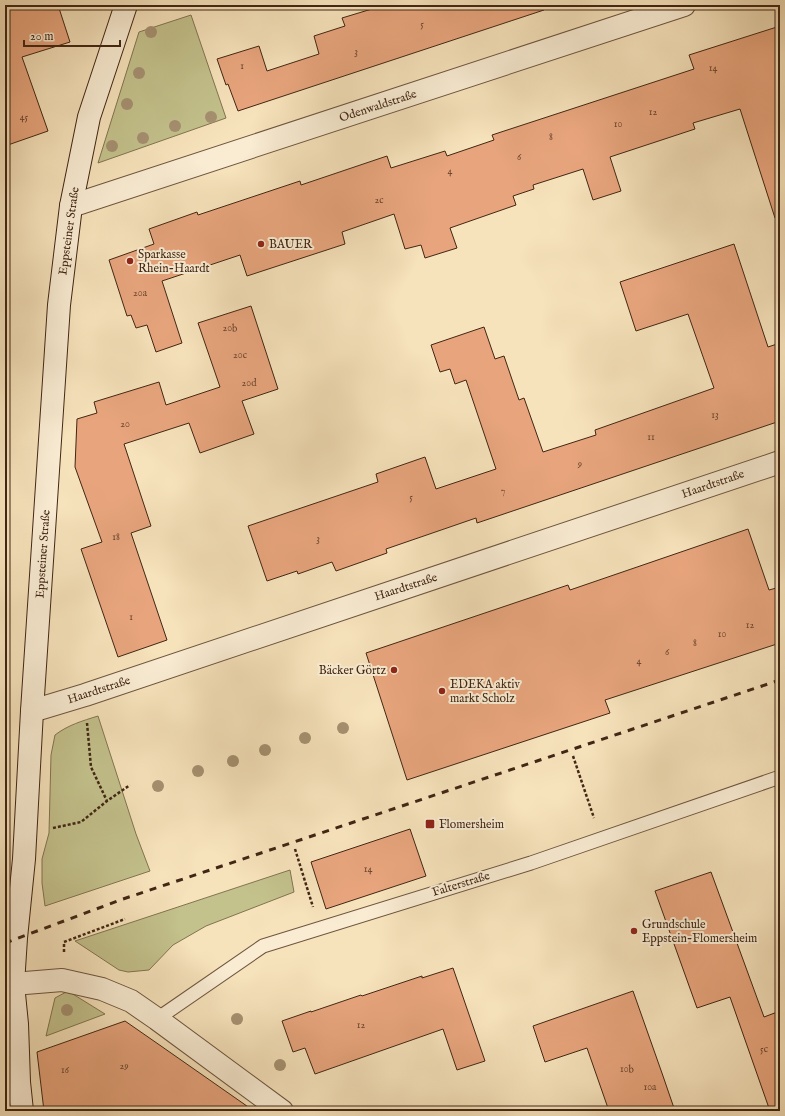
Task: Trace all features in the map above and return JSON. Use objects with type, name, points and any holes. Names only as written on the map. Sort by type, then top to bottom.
[{"type":"street","name":"Eppsteiner Straße","points":[[22,1111],[14,984],[26,834],[32,712],[59,305],[71,206],[89,117],[126,5]]},
{"type":"street","name":"Odenwaldstraße","points":[[71,206],[684,5]]},
{"type":"street","name":"Haardtstraße","points":[[32,712],[780,462]]},
{"type":"street","points":[[14,984],[62,980],[102,988],[131,1001],[157,1018],[282,1111]]},
{"type":"lane","name":"Falterstraße","points":[[157,1018],[263,946],[523,865],[780,777]]},
{"type":"path","points":[[85,695],[91,767],[107,801]]},
{"type":"path","points":[[573,756],[602,839]]},
{"type":"path","points":[[26,834],[81,822],[130,785]]},
{"type":"path","points":[[295,849],[320,928]]},
{"type":"path","points":[[64,942],[125,919]]},
{"type":"shaded area","points":[[191,15],[226,118],[98,163],[139,32]]},
{"type":"shaded area","points":[[98,716],[136,834],[150,871],[45,906],[42,883],[42,859],[49,833],[51,755],[55,735],[70,726]]},
{"type":"shaded area","points":[[290,870],[294,892],[206,926],[173,945],[149,970],[128,972],[119,970],[75,941]]},
{"type":"shaded area","points":[[68,991],[105,1014],[46,1036],[55,998]]},
{"type":"building","points":[[5,5],[58,5],[70,42],[22,57],[48,131],[5,146]]},
{"type":"building","points":[[385,5],[543,5],[544,10],[238,111],[228,84],[226,85],[217,59],[259,46],[267,71],[319,54],[314,36],[345,26],[342,18]]},
{"type":"building","points":[[780,26],[780,217],[775,218],[740,109],[693,123],[695,129],[610,157],[621,191],[593,200],[583,169],[533,185],[534,189],[513,196],[516,205],[450,228],[457,248],[425,258],[421,245],[405,249],[394,214],[342,232],[345,244],[247,276],[240,255],[162,281],[182,343],[156,352],[147,325],[136,328],[131,315],[127,316],[109,260],[154,244],[149,229],[197,212],[198,215],[300,181],[301,185],[387,156],[391,168],[445,151],[447,156],[494,140],[492,135],[694,69],[689,55]]},
{"type":"building","points":[[734,244],[768,347],[780,343],[780,421],[477,523],[476,518],[386,549],[387,553],[336,571],[332,562],[298,574],[297,571],[267,581],[248,526],[378,482],[376,474],[425,457],[436,489],[496,469],[466,380],[455,384],[450,369],[440,372],[431,345],[484,327],[495,359],[504,356],[519,400],[524,398],[543,452],[596,435],[595,430],[714,388],[688,314],[636,331],[620,282]]},
{"type":"building","points":[[251,306],[278,389],[242,401],[254,434],[200,453],[189,423],[124,444],[151,526],[131,533],[167,640],[118,657],[81,549],[102,542],[75,467],[77,419],[97,413],[94,402],[159,382],[166,405],[220,387],[198,323]]},
{"type":"building","points":[[748,529],[769,590],[780,587],[780,643],[605,700],[610,713],[407,780],[366,653],[568,585],[570,590]]},
{"type":"building","points":[[410,829],[426,876],[326,909],[311,862]]},
{"type":"building","points":[[711,872],[764,1017],[780,1011],[780,1111],[770,1111],[730,997],[697,1008],[655,891]]},
{"type":"building","points":[[453,968],[485,1061],[457,1070],[443,1029],[315,1074],[305,1048],[293,1052],[282,1021],[422,976],[422,978]]},
{"type":"building","points":[[633,991],[675,1111],[609,1111],[587,1048],[545,1062],[533,1026]]},
{"type":"building","points":[[125,1021],[254,1111],[44,1111],[37,1052]]},
{"type":"railway","points":[[5,943],[123,899],[780,680]]},
{"type":"place","name":"BAUER","points":[[261,244]]},
{"type":"place","name":"Sparkasse Rhein-Haardt","points":[[130,261]]},
{"type":"place","name":"Bäcker Görtz","points":[[394,670]]},
{"type":"place","name":"EDEKA aktiv markt Scholz","points":[[442,691]]},
{"type":"place","name":"Flomersheim","points":[[430,824]]},
{"type":"place","name":"Grundschule Eppstein-Flomersheim","points":[[634,931]]}]
